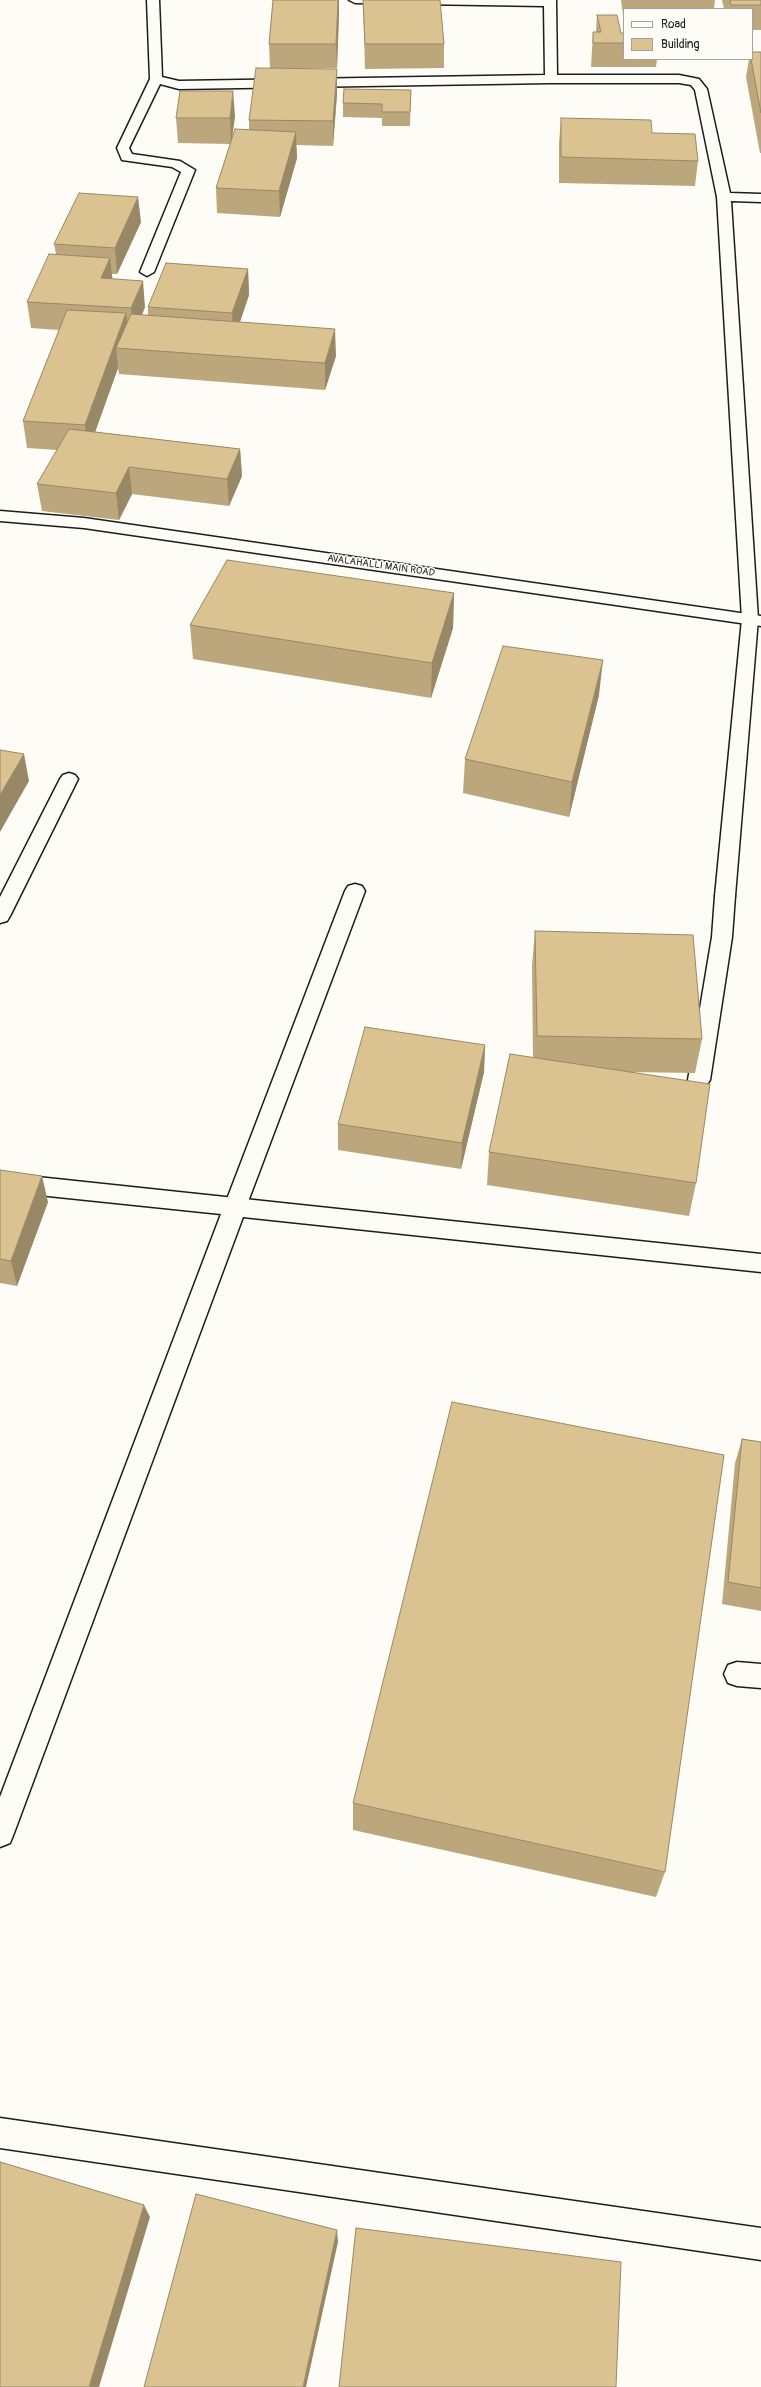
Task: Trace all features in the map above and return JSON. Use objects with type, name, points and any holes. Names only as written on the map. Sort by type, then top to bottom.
[{"type":"street","points":[[147,272],[188,170],[175,164],[127,157],[123,148],[156,79],[153,0]]},
{"type":"street","points":[[355,0],[550,2],[551,79]]},
{"type":"street","points":[[156,79],[179,85],[551,79],[679,79],[695,82],[701,89],[724,197],[755,620],[725,896],[722,937],[699,1080]]},
{"type":"street","points":[[724,197],[761,198]]},
{"type":"street","name":"AVALAHALLI MAIN ROAD","points":[[0,516],[84,523],[755,620]]},
{"type":"street","points":[[0,916],[69,779]]},
{"type":"street","points":[[0,1832],[355,890]]},
{"type":"street","points":[[0,1182],[761,1263]]},
{"type":"street","points":[[0,2133],[761,2244]]},
{"type":"building","points":[[273,0],[338,0],[336,44],[269,44]]},
{"type":"building","points":[[363,0],[440,0],[444,44],[365,44]]},
{"type":"building","points":[[730,0],[761,0],[761,5],[731,5]]},
{"type":"building","points":[[597,15],[617,15],[621,33],[623,33],[623,43],[593,43],[593,32],[601,32]]},
{"type":"building","points":[[753,52],[761,52],[761,113],[751,60],[753,60]]},
{"type":"building","points":[[256,68],[337,69],[333,121],[249,120]]},
{"type":"building","points":[[344,89],[411,90],[410,112],[382,112],[382,104],[343,103]]},
{"type":"building","points":[[180,91],[233,91],[230,118],[176,118]]},
{"type":"building","points":[[561,118],[651,120],[652,133],[695,134],[698,161],[561,157]]},
{"type":"building","points":[[235,129],[296,132],[279,191],[216,188]]},
{"type":"building","points":[[79,193],[138,197],[115,248],[54,244]]},
{"type":"building","points":[[49,254],[110,258],[101,278],[143,281],[131,308],[27,302]]},
{"type":"building","points":[[166,263],[248,269],[232,313],[148,307]]},
{"type":"building","points":[[67,310],[126,313],[85,425],[23,421]]},
{"type":"building","points":[[131,314],[335,329],[325,363],[116,348]]},
{"type":"building","points":[[69,429],[240,449],[227,479],[129,467],[116,493],[37,484]]},
{"type":"building","points":[[227,560],[454,593],[432,663],[190,625]]},
{"type":"building","points":[[503,646],[603,660],[572,782],[465,759]]},
{"type":"building","points":[[0,750],[24,754],[0,795]]},
{"type":"building","points":[[535,931],[693,935],[702,1039],[537,1036]]},
{"type":"building","points":[[365,1027],[485,1045],[462,1143],[338,1124]]},
{"type":"building","points":[[510,1054],[710,1084],[696,1183],[489,1152]]},
{"type":"building","points":[[0,1170],[42,1176],[11,1261],[0,1259]]},
{"type":"building","points":[[452,1402],[724,1455],[665,1872],[353,1803]]},
{"type":"building","points":[[742,1439],[761,1442],[761,1588],[728,1582]]},
{"type":"building","points":[[0,2162],[144,2205],[89,2387],[0,2387]]},
{"type":"building","points":[[196,2194],[337,2230],[303,2387],[144,2387]]},
{"type":"building","points":[[356,2228],[621,2262],[616,2387],[339,2387]]}]
